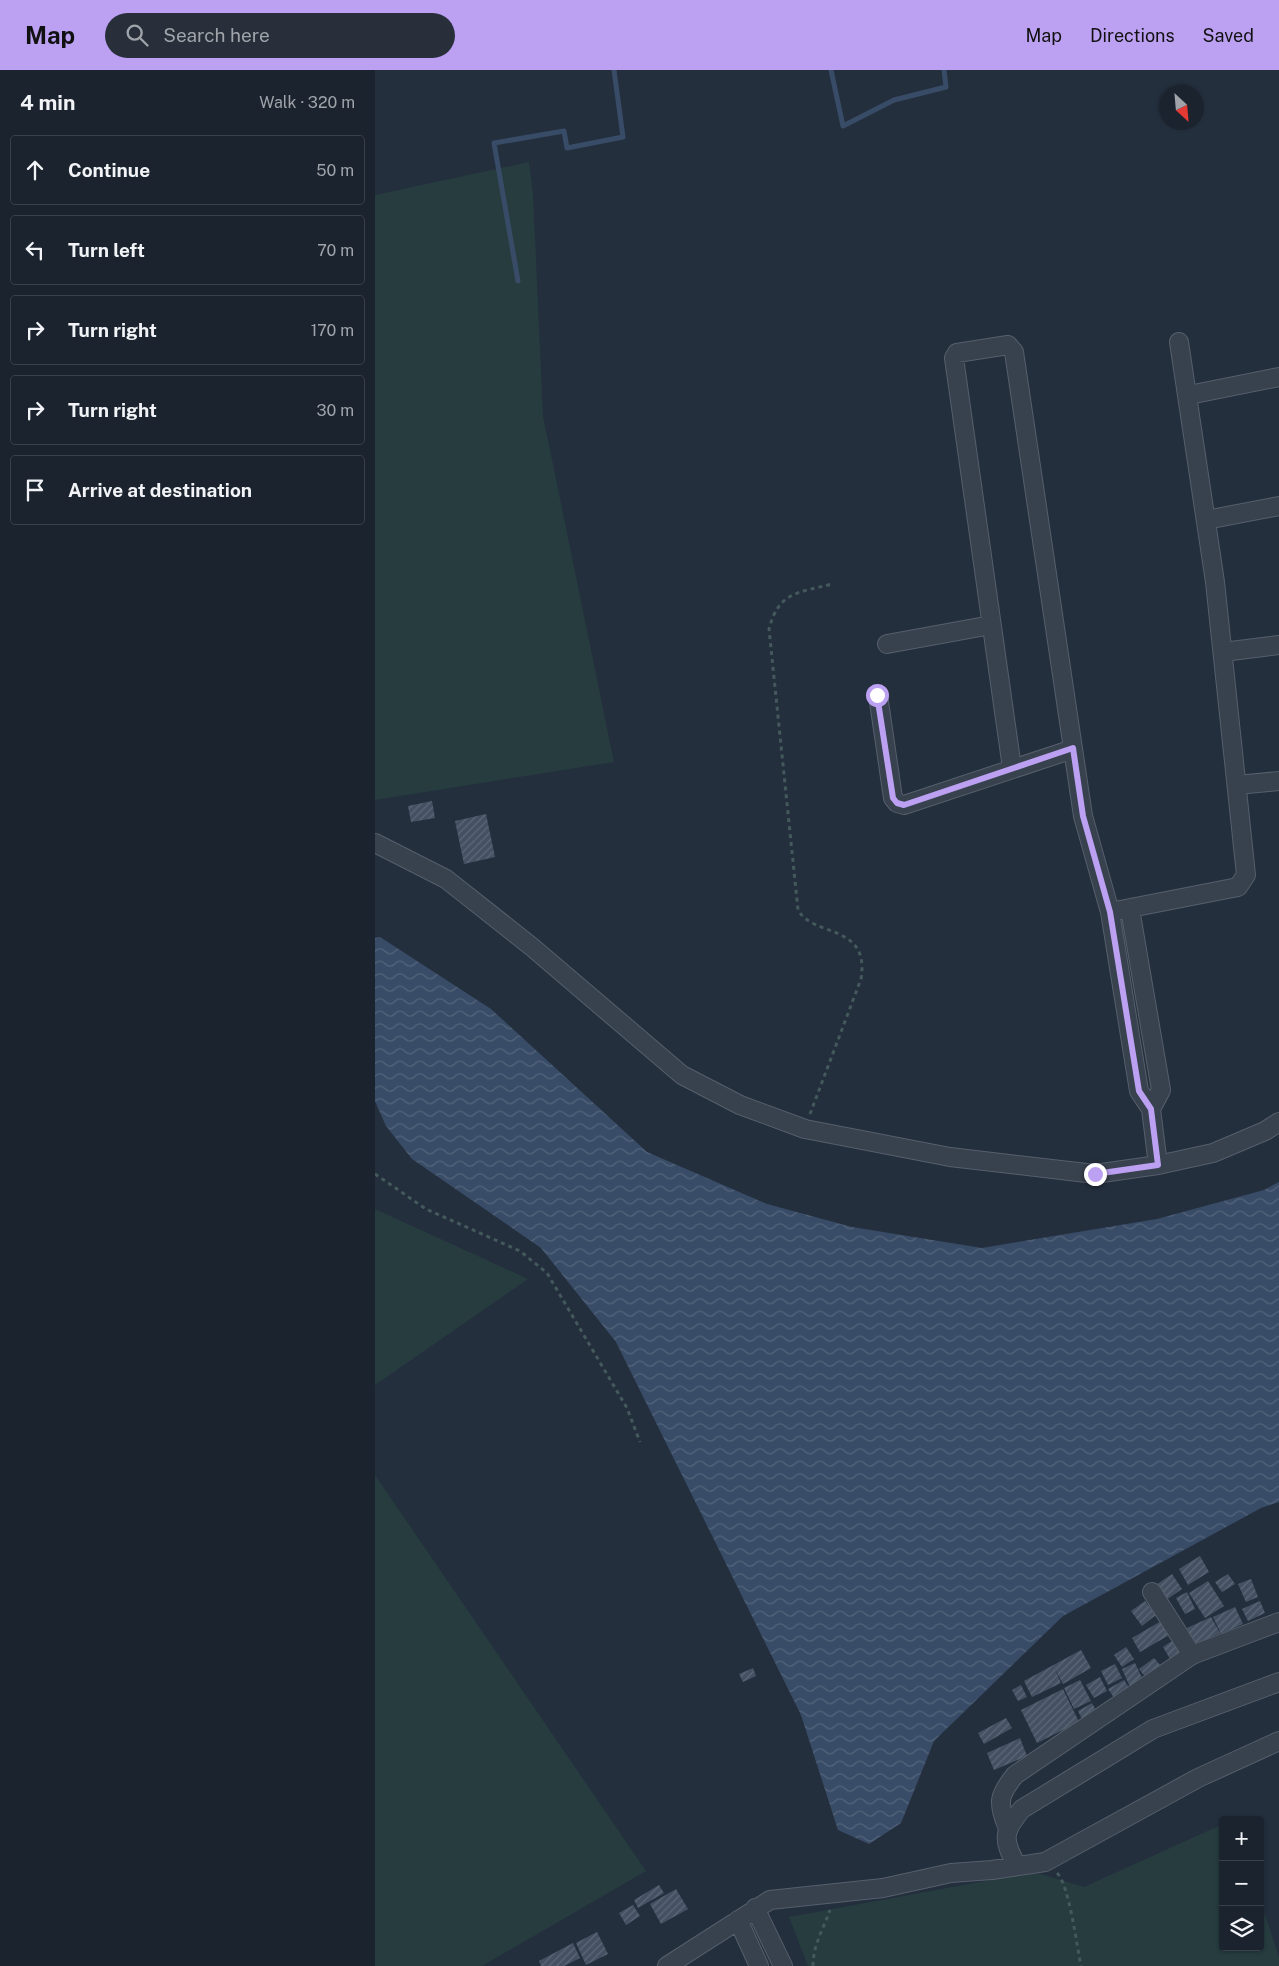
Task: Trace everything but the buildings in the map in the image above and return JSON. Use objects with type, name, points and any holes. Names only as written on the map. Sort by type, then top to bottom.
[{"type":"street","points":[[1110,912],[1238,888],[1246,875],[1207,520],[1189,395],[1179,342]]},
{"type":"street","points":[[1012,768],[954,358],[957,353],[1008,345],[1012,346],[1014,352],[1083,816],[1110,912],[1139,1091],[1151,1109],[1158,1165]]},
{"type":"street","points":[[1189,395],[1279,377]]},
{"type":"street","points":[[1207,520],[1279,506]]},
{"type":"street","points":[[887,644],[991,625]]},
{"type":"street","points":[[1223,652],[1279,645]]},
{"type":"street","points":[[877,695],[893,798],[897,803],[904,805],[1073,748]]},
{"type":"street","points":[[1237,785],[1279,781]]},
{"type":"street","points":[[375,843],[446,879],[532,947],[682,1075],[740,1105],[805,1128],[950,1157],[1095,1174],[1158,1165],[1213,1153],[1265,1131],[1279,1122]]},
{"type":"street","points":[[1131,909],[1161,1090],[1151,1109]]},
{"type":"street","points":[[1151,1592],[1191,1655]]},
{"type":"street","points":[[1017,1866],[1008,1850],[1007,1826],[999,1808],[1003,1789],[1015,1774],[1191,1655],[1279,1622]]},
{"type":"street","points":[[1007,1826],[1022,1809],[1153,1729],[1279,1682]]},
{"type":"street","points":[[667,1966],[770,1900],[883,1888],[951,1873],[1045,1862],[1198,1778],[1279,1741]]},
{"type":"street","points":[[755,1908],[783,1966]]},
{"type":"street","points":[[738,1920],[759,1966]]},
{"type":"path","points":[[805,1128],[861,979],[862,960],[854,945],[842,936],[805,918],[798,910],[769,629],[773,614],[780,603],[793,594],[832,584]]},
{"type":"path","points":[[375,1174],[426,1209],[520,1251],[547,1273],[627,1408],[640,1442]]},
{"type":"path","points":[[1045,1862],[1062,1878],[1081,1966]]},
{"type":"path","points":[[813,1966],[817,1940],[825,1925],[835,1893]]},
{"type":"green space","points":[[529,162],[533,194],[543,416],[614,762],[375,800],[375,195]]},
{"type":"green space","points":[[375,1209],[528,1279],[375,1385]]},
{"type":"green space","points":[[375,1475],[646,1871],[482,1966],[375,1966]]},
{"type":"green space","points":[[1219,1826],[1219,1951],[1264,1951],[1264,1912],[1279,1957],[1279,1966],[808,1966],[789,1917],[1034,1872],[1084,1887]]},
{"type":"water","points":[[380,937],[491,1009],[647,1152],[767,1204],[852,1227],[982,1248],[1157,1219],[1264,1190],[1279,1182],[1279,1502],[1261,1508],[1063,1616],[934,1741],[901,1823],[869,1844],[838,1830],[801,1715],[616,1342],[541,1248],[412,1159],[386,1126],[375,1101],[375,938]]},
{"type":"waterway","points":[[518,281],[494,143],[564,131],[567,148],[623,137],[614,70]]},
{"type":"waterway","points":[[831,70],[843,126],[894,100],[946,87],[944,70]]},
{"type":"route","points":[[877,695],[893,798],[897,803],[904,805],[1073,748],[1083,816],[1110,912],[1139,1091],[1151,1109],[1158,1165],[1095,1174]]}]
